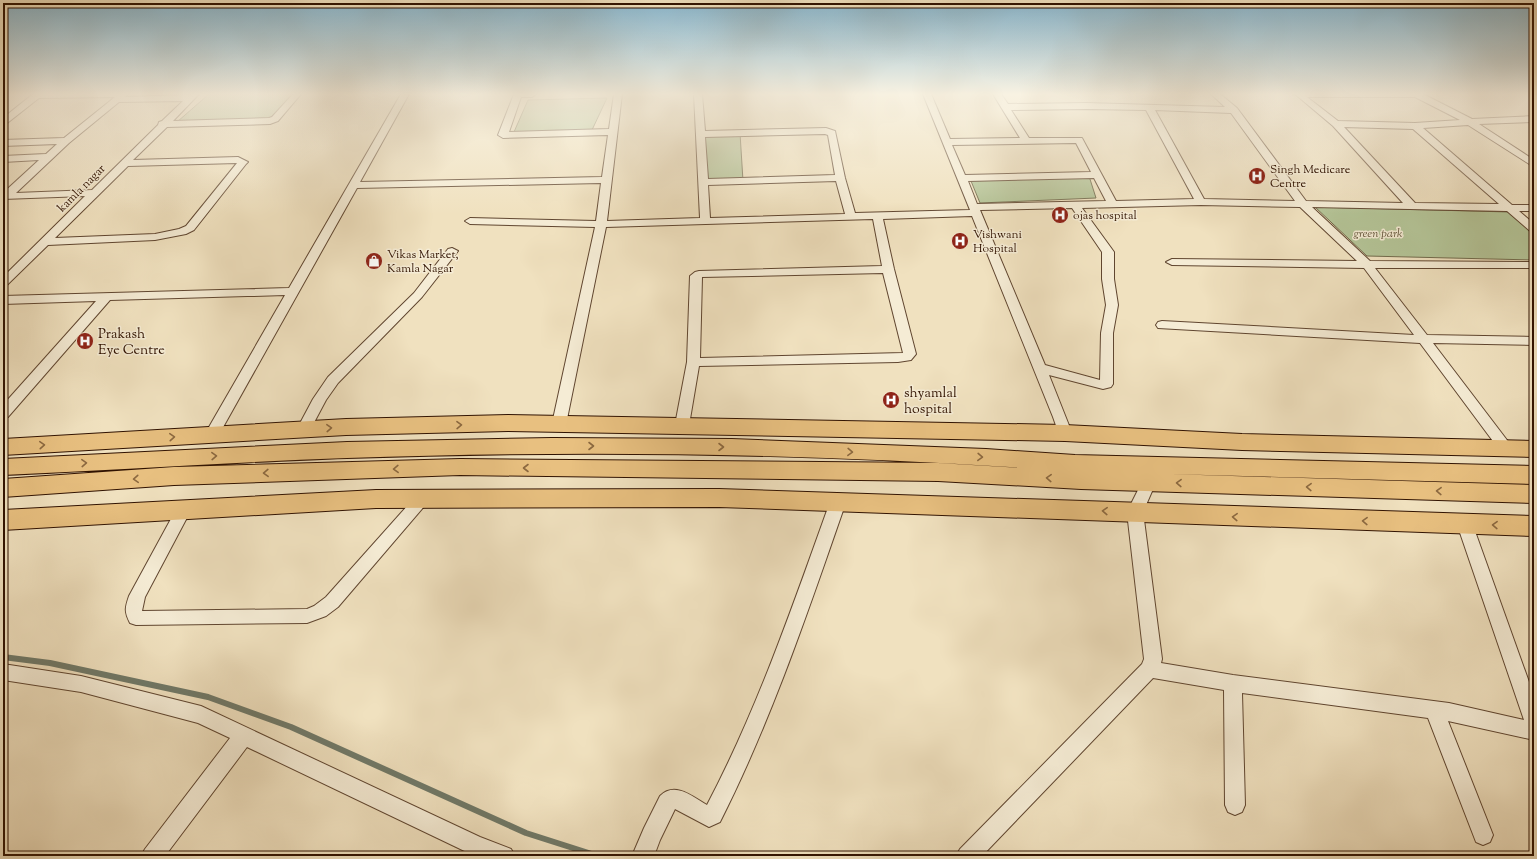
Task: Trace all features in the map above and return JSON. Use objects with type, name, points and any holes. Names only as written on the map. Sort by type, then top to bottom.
[{"type":"main road","points":[[3,447],[304,430],[484,424],[559,424],[1065,433],[1242,442],[1534,449]]},
{"type":"main road","points":[[3,467],[347,450],[552,446],[732,447],[986,457],[1075,463],[1534,475]]},
{"type":"main road","points":[[3,488],[174,476],[460,467],[930,472],[1149,482],[1534,494]]},
{"type":"main road","points":[[1468,492],[1534,505]]},
{"type":"main road","points":[[3,520],[376,499],[719,498],[1534,526]]},
{"type":"street","points":[[5,196],[74,134]]},
{"type":"street","name":"kamla nagar","points":[[3,284],[152,134]]},
{"type":"street","points":[[212,434],[383,134]]},
{"type":"street","points":[[503,134],[536,134]]},
{"type":"street","points":[[559,424],[601,224],[613,134]]},
{"type":"street","points":[[700,134],[705,221]]},
{"type":"street","points":[[832,134],[840,178],[850,216]]},
{"type":"street","points":[[944,134],[1040,368],[1065,433]]},
{"type":"street","points":[[1022,134],[1026,141]]},
{"type":"street","points":[[1163,134],[1201,202]]},
{"type":"street","points":[[1252,134],[1302,203],[1366,263],[1506,448]]},
{"type":"street","points":[[1345,134],[1411,205]]},
{"type":"street","points":[[1424,134],[1534,229]]},
{"type":"street","points":[[1488,134],[1534,164]]},
{"type":"street","points":[[947,142],[1079,140],[1113,204]]},
{"type":"street","points":[[3,143],[66,141]]},
{"type":"street","points":[[3,159],[48,157]]},
{"type":"street","points":[[45,242],[155,237],[182,232],[190,228],[243,162],[238,160],[124,163]]},
{"type":"street","points":[[962,178],[1097,175]]},
{"type":"street","points":[[703,182],[840,178]]},
{"type":"street","points":[[354,185],[607,180]]},
{"type":"street","points":[[5,196],[94,194]]},
{"type":"street","points":[[470,221],[601,224],[877,215],[1075,205],[1201,202],[1534,208]]},
{"type":"street","points":[[1040,368],[1103,385],[1106,384],[1107,333],[1112,305],[1106,248],[1075,205]]},
{"type":"street","points":[[693,362],[898,358],[906,357],[910,354],[888,269],[877,215]]},
{"type":"street","points":[[304,430],[320,399],[333,380],[418,295],[452,251]]},
{"type":"street","points":[[1172,262],[1534,265]]},
{"type":"street","points":[[682,425],[693,362],[696,276],[699,274],[888,269]]},
{"type":"street","points":[[3,300],[293,291]]},
{"type":"street","points":[[3,414],[106,297]]},
{"type":"street","points":[[1162,326],[1424,339],[1534,340]]},
{"type":"street","points":[[967,856],[1150,670],[1153,659],[1136,512],[1149,482]]},
{"type":"street","points":[[183,510],[137,596],[133,609],[136,618],[307,616],[320,611],[332,602],[422,499]]},
{"type":"street","points":[[645,850],[667,803],[671,799],[677,800],[709,817],[713,815],[734,776],[770,693],[838,502]]},
{"type":"street","points":[[1465,524],[1534,722]]},
{"type":"street","points":[[1150,670],[1233,683],[1434,710],[1534,731]]},
{"type":"street","points":[[3,672],[81,684],[201,715],[476,846],[504,856]]},
{"type":"street","points":[[1233,683],[1235,805]]},
{"type":"street","points":[[1434,710],[1483,836]]},
{"type":"street","points":[[152,856],[244,735]]},
{"type":"green space","points":[[700,134],[740,134],[743,181],[703,182]]},
{"type":"green space","points":[[1089,176],[1096,198],[980,203],[971,181]]},
{"type":"green space","name":"green park","points":[[1315,207],[1510,212],[1534,234],[1534,260],[1367,256]]},
{"type":"waterway","points":[[3,657],[50,663],[208,697],[291,727],[526,833],[598,856]]},
{"type":"place","name":"Singh Medicare Centre","points":[[1257,176]]},
{"type":"place","name":"ojas hospital","points":[[1060,215]]},
{"type":"place","name":"Vishwani Hospital","points":[[960,241]]},
{"type":"place","name":"Vikas Market, Kamla Nagar","points":[[374,261]]},
{"type":"place","name":"Prakash Eye Centre","points":[[85,341]]},
{"type":"place","name":"shyamlal hospital","points":[[891,400]]}]
